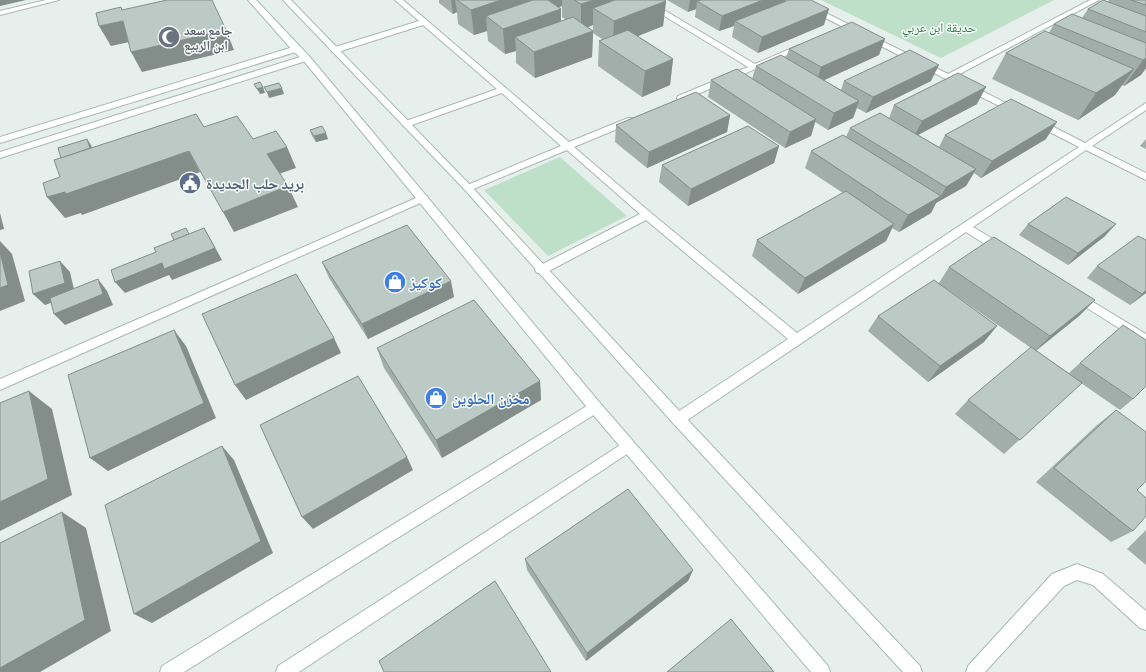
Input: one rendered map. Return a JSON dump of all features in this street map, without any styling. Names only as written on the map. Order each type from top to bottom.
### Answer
[{"type":"street","points":[[0,13],[55,0]]},
{"type":"street","points":[[252,0],[306,58],[595,407],[822,672]]},
{"type":"street","points":[[287,0],[468,188],[541,270],[914,672]]},
{"type":"street","points":[[399,0],[647,215],[796,339]]},
{"type":"street","points":[[642,0],[754,67]]},
{"type":"street","points":[[794,0],[1146,177]]},
{"type":"street","points":[[949,77],[1095,0]]},
{"type":"street","points":[[335,50],[424,22]]},
{"type":"street","points":[[833,33],[848,27]]},
{"type":"street","points":[[675,101],[812,42]]},
{"type":"street","points":[[0,140],[296,49]]},
{"type":"street","points":[[0,155],[306,58]]},
{"type":"street","points":[[406,124],[503,90]]},
{"type":"street","points":[[678,418],[1146,106]]},
{"type":"street","points":[[468,188],[640,116]]},
{"type":"street","points":[[0,385],[423,198]]},
{"type":"street","points":[[541,270],[647,215]]},
{"type":"street","points":[[966,227],[1013,256]]},
{"type":"street","points":[[1066,290],[1146,340]]},
{"type":"street","points":[[168,672],[595,407]]},
{"type":"street","points":[[284,672],[628,446]]},
{"type":"street","points":[[974,672],[1058,580],[1077,572],[1098,579],[1146,622]]},
{"type":"green space","name":"حديقة ابن عربي","points":[[821,0],[1054,0],[941,58]]},
{"type":"green space","points":[[560,157],[627,216],[548,256],[484,190]]},
{"type":"building","points":[[167,0],[212,0],[226,30],[131,52],[123,21],[99,26],[96,13],[121,7],[122,10]]},
{"type":"building","points":[[457,0],[501,0],[471,10]]},
{"type":"building","points":[[533,0],[548,0],[561,9],[503,29],[486,16]]},
{"type":"building","points":[[574,0],[594,0],[581,4]]},
{"type":"building","points":[[615,0],[666,1],[614,21],[593,8]]},
{"type":"building","points":[[763,0],[722,16],[697,1]]},
{"type":"building","points":[[789,0],[811,0],[829,9],[762,37],[735,21]]},
{"type":"building","points":[[1103,0],[1146,16],[1146,32],[1088,9]]},
{"type":"building","points":[[1131,0],[1146,0],[1146,5]]},
{"type":"building","points":[[1072,14],[1146,43],[1146,58],[1143,60],[1054,24]]},
{"type":"building","points":[[573,17],[593,31],[534,52],[515,37]]},
{"type":"building","points":[[852,22],[885,39],[821,67],[789,49]]},
{"type":"building","points":[[628,30],[673,59],[645,71],[599,41]]},
{"type":"building","points":[[1045,31],[1134,69],[1096,93],[1006,53]]},
{"type":"building","points":[[910,50],[939,65],[873,97],[844,81]]},
{"type":"building","points":[[781,55],[859,101],[834,113],[756,66]]},
{"type":"building","points":[[737,69],[816,119],[790,132],[711,80]]},
{"type":"building","points":[[958,73],[986,87],[922,121],[894,105]]},
{"type":"building","points":[[260,82],[263,87],[257,89],[254,84]]},
{"type":"building","points":[[279,83],[282,88],[267,92],[264,87]]},
{"type":"building","points":[[696,92],[730,115],[649,152],[616,125]]},
{"type":"building","points":[[1011,99],[1057,122],[992,161],[945,135]]},
{"type":"building","points":[[880,113],[976,169],[946,187],[850,128]]},
{"type":"building","points":[[196,114],[204,127],[237,116],[253,139],[276,131],[287,147],[267,154],[288,186],[223,212],[189,151],[66,194],[65,192],[47,197],[43,183],[60,177],[54,160]]},
{"type":"building","points":[[322,126],[326,133],[314,136],[310,130]]},
{"type":"building","points":[[748,126],[779,146],[691,189],[662,165]]},
{"type":"building","points":[[843,135],[941,196],[908,215],[811,151]]},
{"type":"building","points":[[87,139],[90,148],[61,158],[58,148]]},
{"type":"building","points":[[846,191],[894,224],[805,278],[757,240]]},
{"type":"building","points":[[1066,197],[1116,224],[1078,253],[1028,224]]},
{"type":"building","points":[[407,225],[451,281],[362,324],[322,262]]},
{"type":"building","points":[[186,228],[189,234],[174,240],[171,234]]},
{"type":"building","points":[[204,228],[215,248],[164,269],[162,263],[115,282],[111,270],[156,252],[154,248]]},
{"type":"building","points":[[1138,236],[1146,240],[1146,290],[1142,294],[1097,266]]},
{"type":"building","points":[[994,237],[1095,300],[1050,336],[949,267]]},
{"type":"building","points":[[0,252],[8,285],[0,288]]},
{"type":"building","points":[[60,261],[65,283],[33,294],[29,271]]},
{"type":"building","points":[[296,274],[334,338],[235,385],[202,314]]},
{"type":"building","points":[[98,279],[103,294],[54,314],[50,298]]},
{"type":"building","points":[[934,280],[997,326],[940,366],[878,316]]},
{"type":"building","points":[[474,300],[540,381],[436,440],[377,348]]},
{"type":"building","points":[[1123,325],[1146,340],[1146,386],[1133,399],[1080,363]]},
{"type":"building","points":[[174,330],[204,403],[90,458],[68,375]]},
{"type":"building","points":[[1031,347],[1082,383],[1020,440],[968,400]]},
{"type":"building","points":[[358,376],[407,457],[302,517],[260,425]]},
{"type":"building","points":[[29,391],[48,479],[0,502],[0,403]]},
{"type":"building","points":[[1116,410],[1146,432],[1146,481],[1137,490],[1146,498],[1146,516],[1133,531],[1054,468]]},
{"type":"building","points":[[222,446],[261,541],[134,614],[105,505]]},
{"type":"building","points":[[628,489],[693,570],[587,653],[525,559]]},
{"type":"building","points":[[62,512],[85,620],[0,668],[0,543]]},
{"type":"building","points":[[495,581],[551,672],[384,672],[379,661]]},
{"type":"building","points":[[731,619],[774,672],[667,672]]},
{"type":"place","name":"جامع سعد ابن الربيع","points":[[169,37]]},
{"type":"place","name":"بريد حلب الجديدة","points":[[190,183]]},
{"type":"place","name":"كوكيز","points":[[395,282]]},
{"type":"place","name":"مخزن الحلوين","points":[[436,398]]}]
